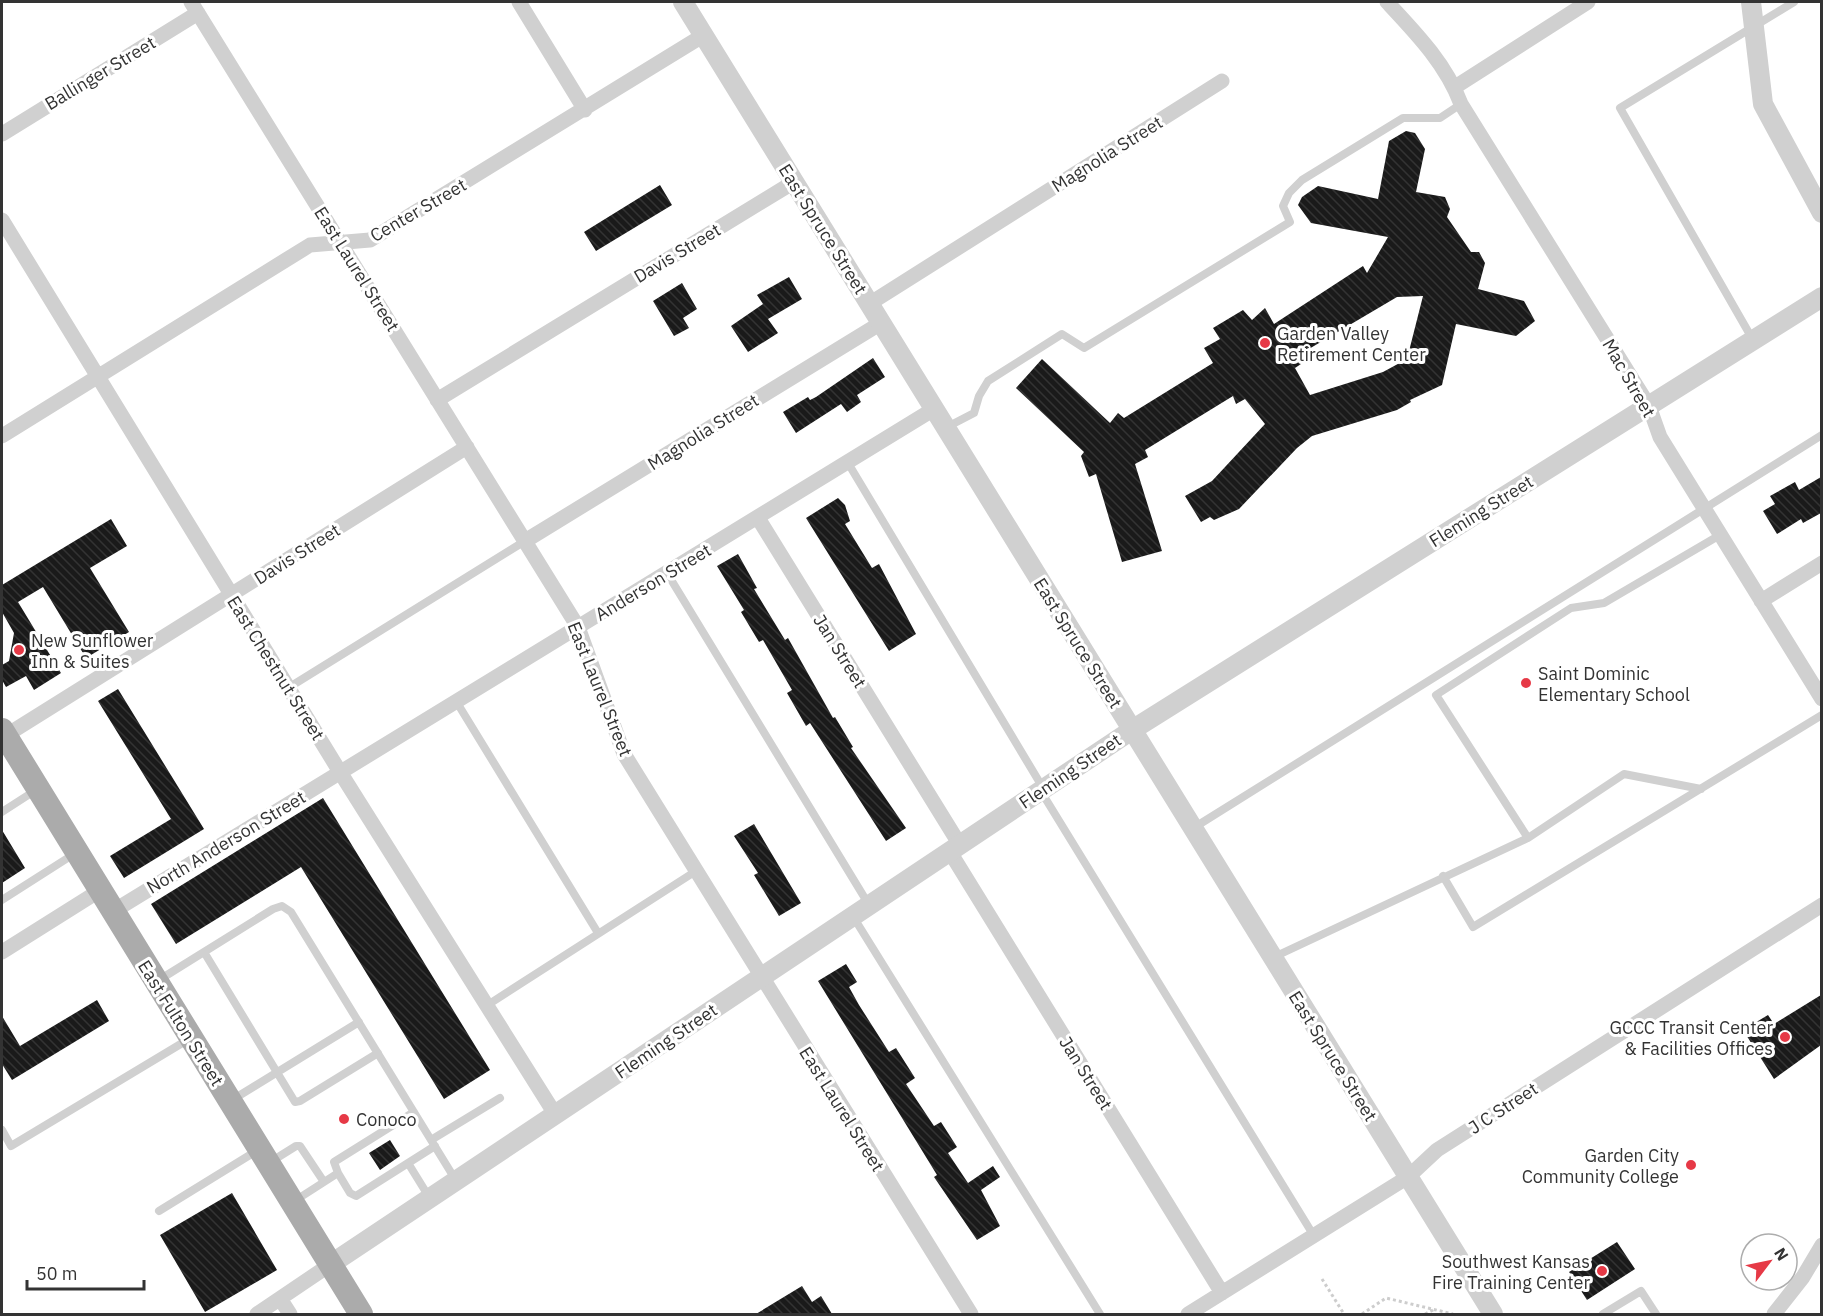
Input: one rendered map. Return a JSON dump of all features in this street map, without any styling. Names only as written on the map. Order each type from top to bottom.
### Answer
[{"type":"main road","name":"East Fulton Street","points":[[4,733],[361,1314]]},
{"type":"street","points":[[519,2],[585,110]]},
{"type":"street","name":"East Spruce Street","points":[[683,2],[1493,1314]]},
{"type":"street","points":[[1387,2],[1426,44],[1455,87],[1588,2]]},
{"type":"street","points":[[1751,2],[1763,104],[1821,213]]},
{"type":"street","name":"Ballinger Street","points":[[2,134],[195,7]]},
{"type":"street","name":"East Laurel Street","points":[[195,7],[578,627],[624,754],[760,978],[970,1314]]},
{"type":"street","name":"Center Street","points":[[2,436],[310,245],[370,240],[704,35]]},
{"type":"street","name":"Magnolia Street","points":[[869,304],[1222,81]]},
{"type":"street","name":"Mac Street","points":[[1455,87],[1461,104],[1649,406],[1660,437],[1820,694]]},
{"type":"street","name":"Davis Street","points":[[437,400],[794,182]]},
{"type":"street","name":"East Chestnut Street","points":[[2,220],[288,688],[555,1114]]},
{"type":"street","name":"Fleming Street","points":[[330,1264],[1132,730],[1821,297]]},
{"type":"street","name":"Magnolia Street","points":[[525,541],[881,323]]},
{"type":"street","name":"Anderson Street","points":[[340,772],[934,409]]},
{"type":"street","name":"Davis Street","points":[[4,733],[231,595],[467,447]]},
{"type":"street","name":"Jan Street","points":[[758,518],[1222,1293]]},
{"type":"street","points":[[1761,601],[1821,563]]},
{"type":"street","name":"North Anderson Street","points":[[112,912],[340,772]]},
{"type":"street","points":[[2,952],[99,891]]},
{"type":"street","name":"J C Street","points":[[1188,1314],[1408,1178],[1437,1150],[1821,905]]},
{"type":"street","points":[[1774,1314],[1803,1277],[1821,1245]]},
{"type":"street","points":[[257,1314],[281,1300],[330,1264]]},
{"type":"street","points":[[281,1300],[290,1314]]},
{"type":"lane","points":[[1754,340],[1620,108],[1794,2]]},
{"type":"lane","points":[[946,428],[974,413],[988,381],[1062,334],[1084,348],[1290,222],[1283,206],[1288,193],[1302,180],[1403,118],[1440,118],[1461,104]]},
{"type":"lane","points":[[1193,828],[1821,435]]},
{"type":"lane","points":[[848,463],[1042,790],[1314,1236]]},
{"type":"lane","points":[[1528,838],[1436,695],[1571,608],[1604,603],[1720,535]]},
{"type":"lane","points":[[288,688],[525,541]]},
{"type":"lane","points":[[667,573],[861,911],[1100,1314]]},
{"type":"lane","points":[[456,701],[598,933]]},
{"type":"lane","points":[[1443,876],[1473,927],[1821,715]]},
{"type":"lane","points":[[1272,957],[1528,838],[1624,774],[1701,789]]},
{"type":"lane","points":[[2,812],[38,789]]},
{"type":"lane","points":[[2,900],[76,853]]},
{"type":"lane","points":[[486,1006],[696,871]]},
{"type":"lane","points":[[155,982],[273,909],[282,906],[291,912],[456,1180]]},
{"type":"lane","points":[[204,952],[297,1102],[378,1053]]},
{"type":"lane","points":[[230,1101],[359,1022]]},
{"type":"lane","points":[[2,1130],[11,1146],[190,1039]]},
{"type":"lane","points":[[414,1112],[334,1162],[350,1193],[356,1196],[408,1163],[433,1143],[500,1098]]},
{"type":"lane","points":[[159,1211],[264,1156],[296,1146],[300,1146],[324,1182]]},
{"type":"lane","points":[[408,1163],[430,1198]]},
{"type":"lane","points":[[292,1202],[338,1173]]},
{"type":"lane","points":[[1603,1314],[1641,1291],[1656,1314]]},
{"type":"path","points":[[1322,1278],[1344,1314]]},
{"type":"path","points":[[1362,1314],[1386,1298],[1453,1314]]},
{"type":"path","points":[[1425,1314],[1433,1310]]},
{"type":"building","name":"Garden Valley Retirement Center","points":[[1406,131],[1415,133],[1425,149],[1416,192],[1445,197],[1450,209],[1447,217],[1471,252],[1479,252],[1485,263],[1478,289],[1524,301],[1535,321],[1516,336],[1456,324],[1442,385],[1410,400],[1411,402],[1397,410],[1312,436],[1297,448],[1239,509],[1214,520],[1210,517],[1201,522],[1185,496],[1212,481],[1265,424],[1245,399],[1236,404],[1233,396],[1145,450],[1148,457],[1135,464],[1162,551],[1122,562],[1096,474],[1089,477],[1081,456],[1084,452],[1016,388],[1042,359],[1110,423],[1118,413],[1124,418],[1213,363],[1204,348],[1220,339],[1213,328],[1243,310],[1252,320],[1265,308],[1274,324],[1363,266],[1367,273],[1388,237],[1311,223],[1298,205],[1302,197],[1318,186],[1378,199],[1389,141]],"holes":[[[1423,296],[1407,359],[1383,372],[1310,395],[1295,368],[1301,364],[1297,356],[1397,297]]]},
{"type":"building","points":[[660,185],[672,205],[596,251],[584,232]]},
{"type":"building","points":[[789,277],[802,299],[768,319],[778,333],[748,352],[731,326],[763,304],[757,295]]},
{"type":"building","points":[[682,283],[697,309],[683,318],[689,328],[674,336],[653,301]]},
{"type":"building","points":[[873,358],[885,377],[857,395],[861,402],[847,412],[841,404],[796,433],[783,412],[808,397],[810,400],[816,397]]},
{"type":"building","points":[[1821,477],[1821,513],[1803,523],[1801,519],[1777,534],[1763,511],[1775,504],[1770,496],[1795,482],[1799,490]]},
{"type":"building","points":[[838,498],[845,505],[850,521],[845,524],[872,568],[879,564],[916,634],[889,651],[806,518]]},
{"type":"building","points":[[111,519],[127,546],[90,568],[129,632],[86,658],[43,587],[18,602],[61,673],[34,690],[26,676],[6,687],[2,680],[2,665],[9,661],[14,633],[2,612],[2,585]]},
{"type":"building","points":[[738,554],[757,588],[754,589],[785,640],[788,638],[833,718],[835,717],[853,747],[851,748],[906,828],[886,841],[810,723],[806,726],[787,693],[792,690],[763,640],[759,642],[741,612],[744,610],[717,566]]},
{"type":"building","points":[[118,689],[204,829],[124,878],[110,856],[171,819],[98,701]]},
{"type":"building","points":[[323,798],[490,1070],[444,1099],[301,867],[176,944],[151,904]]},
{"type":"building","points":[[754,824],[801,903],[779,916],[754,875],[758,873],[734,836]]},
{"type":"building","points":[[2,830],[25,868],[2,883]]},
{"type":"building","points":[[846,964],[857,982],[849,987],[859,1005],[889,1052],[896,1048],[915,1078],[906,1084],[934,1126],[941,1122],[957,1147],[948,1153],[968,1183],[993,1166],[1000,1177],[981,1190],[1000,1226],[977,1240],[934,1177],[937,1175],[818,981]]},
{"type":"building","name":"GCCC Transit Center & Facilities Offices","points":[[1821,995],[1821,1045],[1774,1079],[1743,1030],[1768,1015],[1774,1024]]},
{"type":"building","points":[[97,1000],[109,1021],[12,1080],[2,1064],[2,1016],[20,1046]]},
{"type":"building","points":[[390,1140],[400,1156],[380,1170],[369,1153]]},
{"type":"building","points":[[232,1193],[277,1270],[205,1312],[160,1235]]},
{"type":"building","name":"Southwest Kansas Fire Training Center","points":[[1617,1242],[1635,1269],[1587,1300],[1569,1272]]},
{"type":"building","points":[[802,1286],[812,1302],[821,1296],[832,1314],[756,1314]]},
{"type":"place","name":"Garden Valley Retirement Center","points":[[1265,343]]},
{"type":"place","name":"New Sunflower Inn & Suites","points":[[19,650]]},
{"type":"place","name":"Saint Dominic Elementary School","points":[[1526,683]]},
{"type":"place","name":"GCCC Transit Center & Facilities Offices","points":[[1785,1037]]},
{"type":"place","name":"Conoco","points":[[344,1119]]},
{"type":"place","name":"Garden City Community College","points":[[1691,1165]]},
{"type":"place","name":"Southwest Kansas Fire Training Center","points":[[1602,1271]]}]
